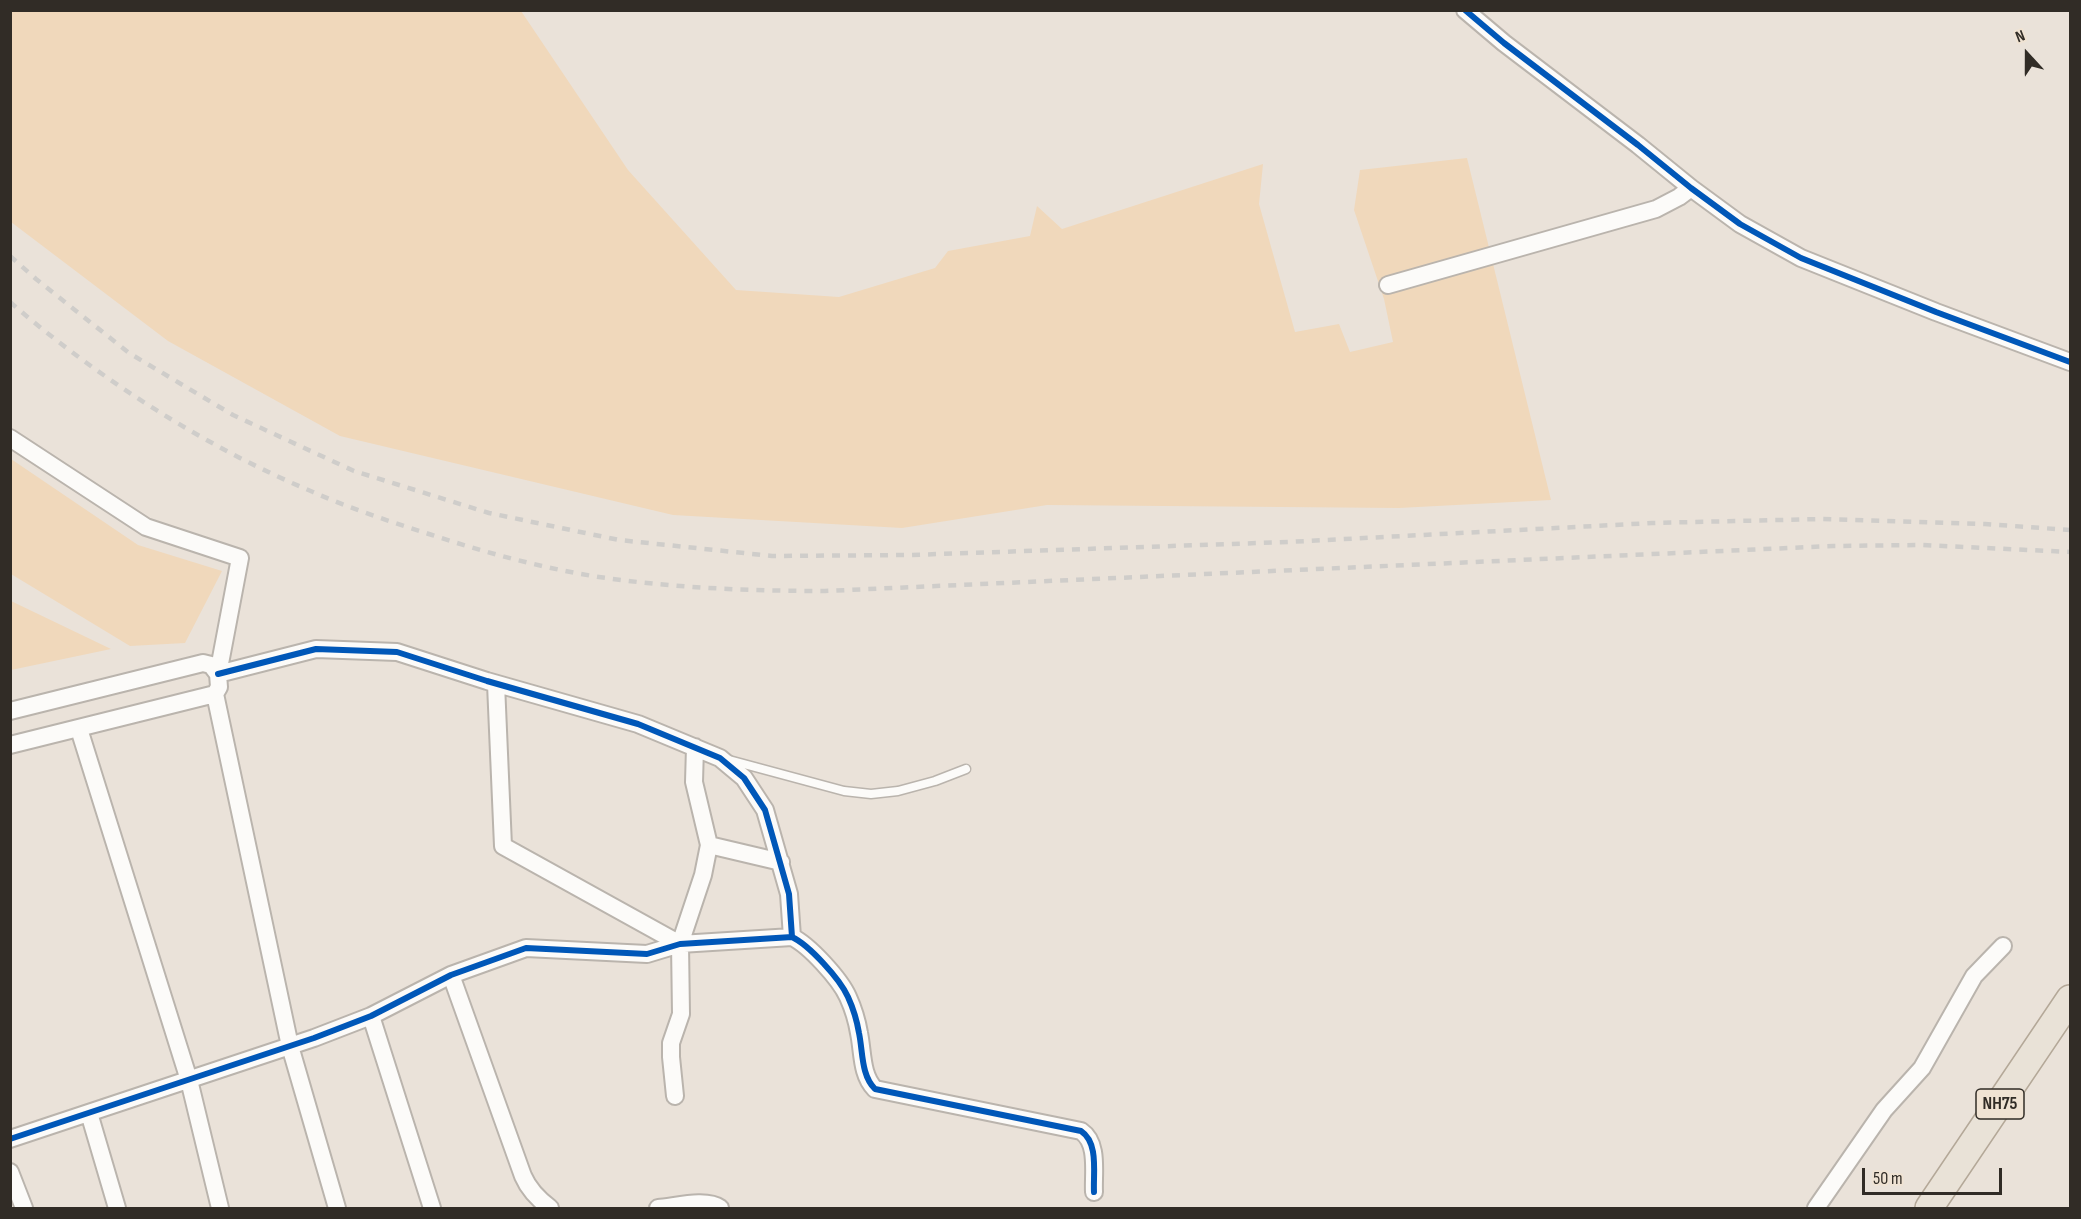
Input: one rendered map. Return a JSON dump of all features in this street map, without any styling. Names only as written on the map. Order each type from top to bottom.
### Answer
[{"type":"highway","name":"NH75","points":[[1929,1209],[2070,999]]},
{"type":"street","points":[[1465,10],[1690,188],[1740,224],[1801,258],[2070,362]]},
{"type":"street","points":[[1388,285],[1656,209],[1679,197],[1690,188]]},
{"type":"street","points":[[10,438],[146,527],[240,558],[218,674],[219,687],[215,694],[290,1046],[337,1209]]},
{"type":"street","points":[[218,674],[316,649],[397,652],[496,684],[638,724],[720,758],[744,778],[765,810],[789,894],[792,937]]},
{"type":"street","points":[[10,711],[203,663],[211,665],[218,674]]},
{"type":"street","points":[[496,684],[503,846],[680,945]]},
{"type":"street","points":[[10,745],[215,694]]},
{"type":"street","points":[[79,729],[189,1080],[220,1209]]},
{"type":"street","points":[[675,1095],[670,1057],[671,1043],[681,1014],[680,945],[700,886],[709,845],[694,782],[694,747]]},
{"type":"street","points":[[709,845],[781,862]]},
{"type":"street","points":[[10,1139],[290,1046],[371,1016],[451,975],[526,948],[647,954],[680,945],[792,937],[801,941],[840,984],[848,997],[859,1032],[866,1077],[875,1089],[1081,1131],[1092,1144],[1094,1192]]},
{"type":"street","points":[[1816,1209],[1884,1110],[1922,1068],[1974,976],[2003,946]]},
{"type":"street","points":[[451,975],[523,1176],[528,1187],[550,1209]]},
{"type":"street","points":[[371,1016],[432,1209]]},
{"type":"street","points":[[89,1113],[117,1209]]},
{"type":"street","points":[[10,1172],[24,1209]]},
{"type":"street","points":[[657,1209],[705,1203],[714,1204],[720,1209]]},
{"type":"lane","points":[[720,758],[844,791],[871,794],[898,791],[966,769]]},
{"type":"shaded area","points":[[10,11],[521,11],[628,170],[736,290],[839,297],[935,268],[948,251],[1030,236],[1037,206],[1062,229],[1263,164],[1259,204],[1295,332],[1339,324],[1350,352],[1393,342],[1384,299],[1354,210],[1360,170],[1467,158],[1551,500],[1399,508],[1047,505],[902,528],[673,515],[340,436],[168,341],[11,222]]},
{"type":"shaded area","points":[[11,459],[138,545],[222,571],[185,643],[130,646],[11,574]]},
{"type":"shaded area","points":[[11,601],[111,649],[11,670]]},
{"type":"railway","points":[[10,256],[129,353],[233,415],[354,471],[489,513],[619,540],[772,556],[910,555],[1288,542],[1652,523],[1823,519],[1985,524],[2070,530]]},
{"type":"railway","points":[[10,302],[79,357],[154,409],[273,474],[357,510],[473,548],[557,569],[627,581],[712,588],[825,591],[1833,546],[1922,545],[2070,552]]},
{"type":"cycle path","points":[[1465,10],[1504,43],[1740,224],[1801,258],[2070,362]]},
{"type":"cycle path","points":[[218,674],[316,649],[397,652],[487,681],[638,724],[720,758],[744,778],[765,810],[789,894],[792,937]]},
{"type":"cycle path","points":[[10,1139],[314,1038],[371,1016],[451,975],[526,948],[647,954],[680,944],[792,937],[815,955],[844,990],[856,1019],[867,1077],[875,1089],[1081,1131],[1087,1136],[1093,1151],[1094,1192]]}]
